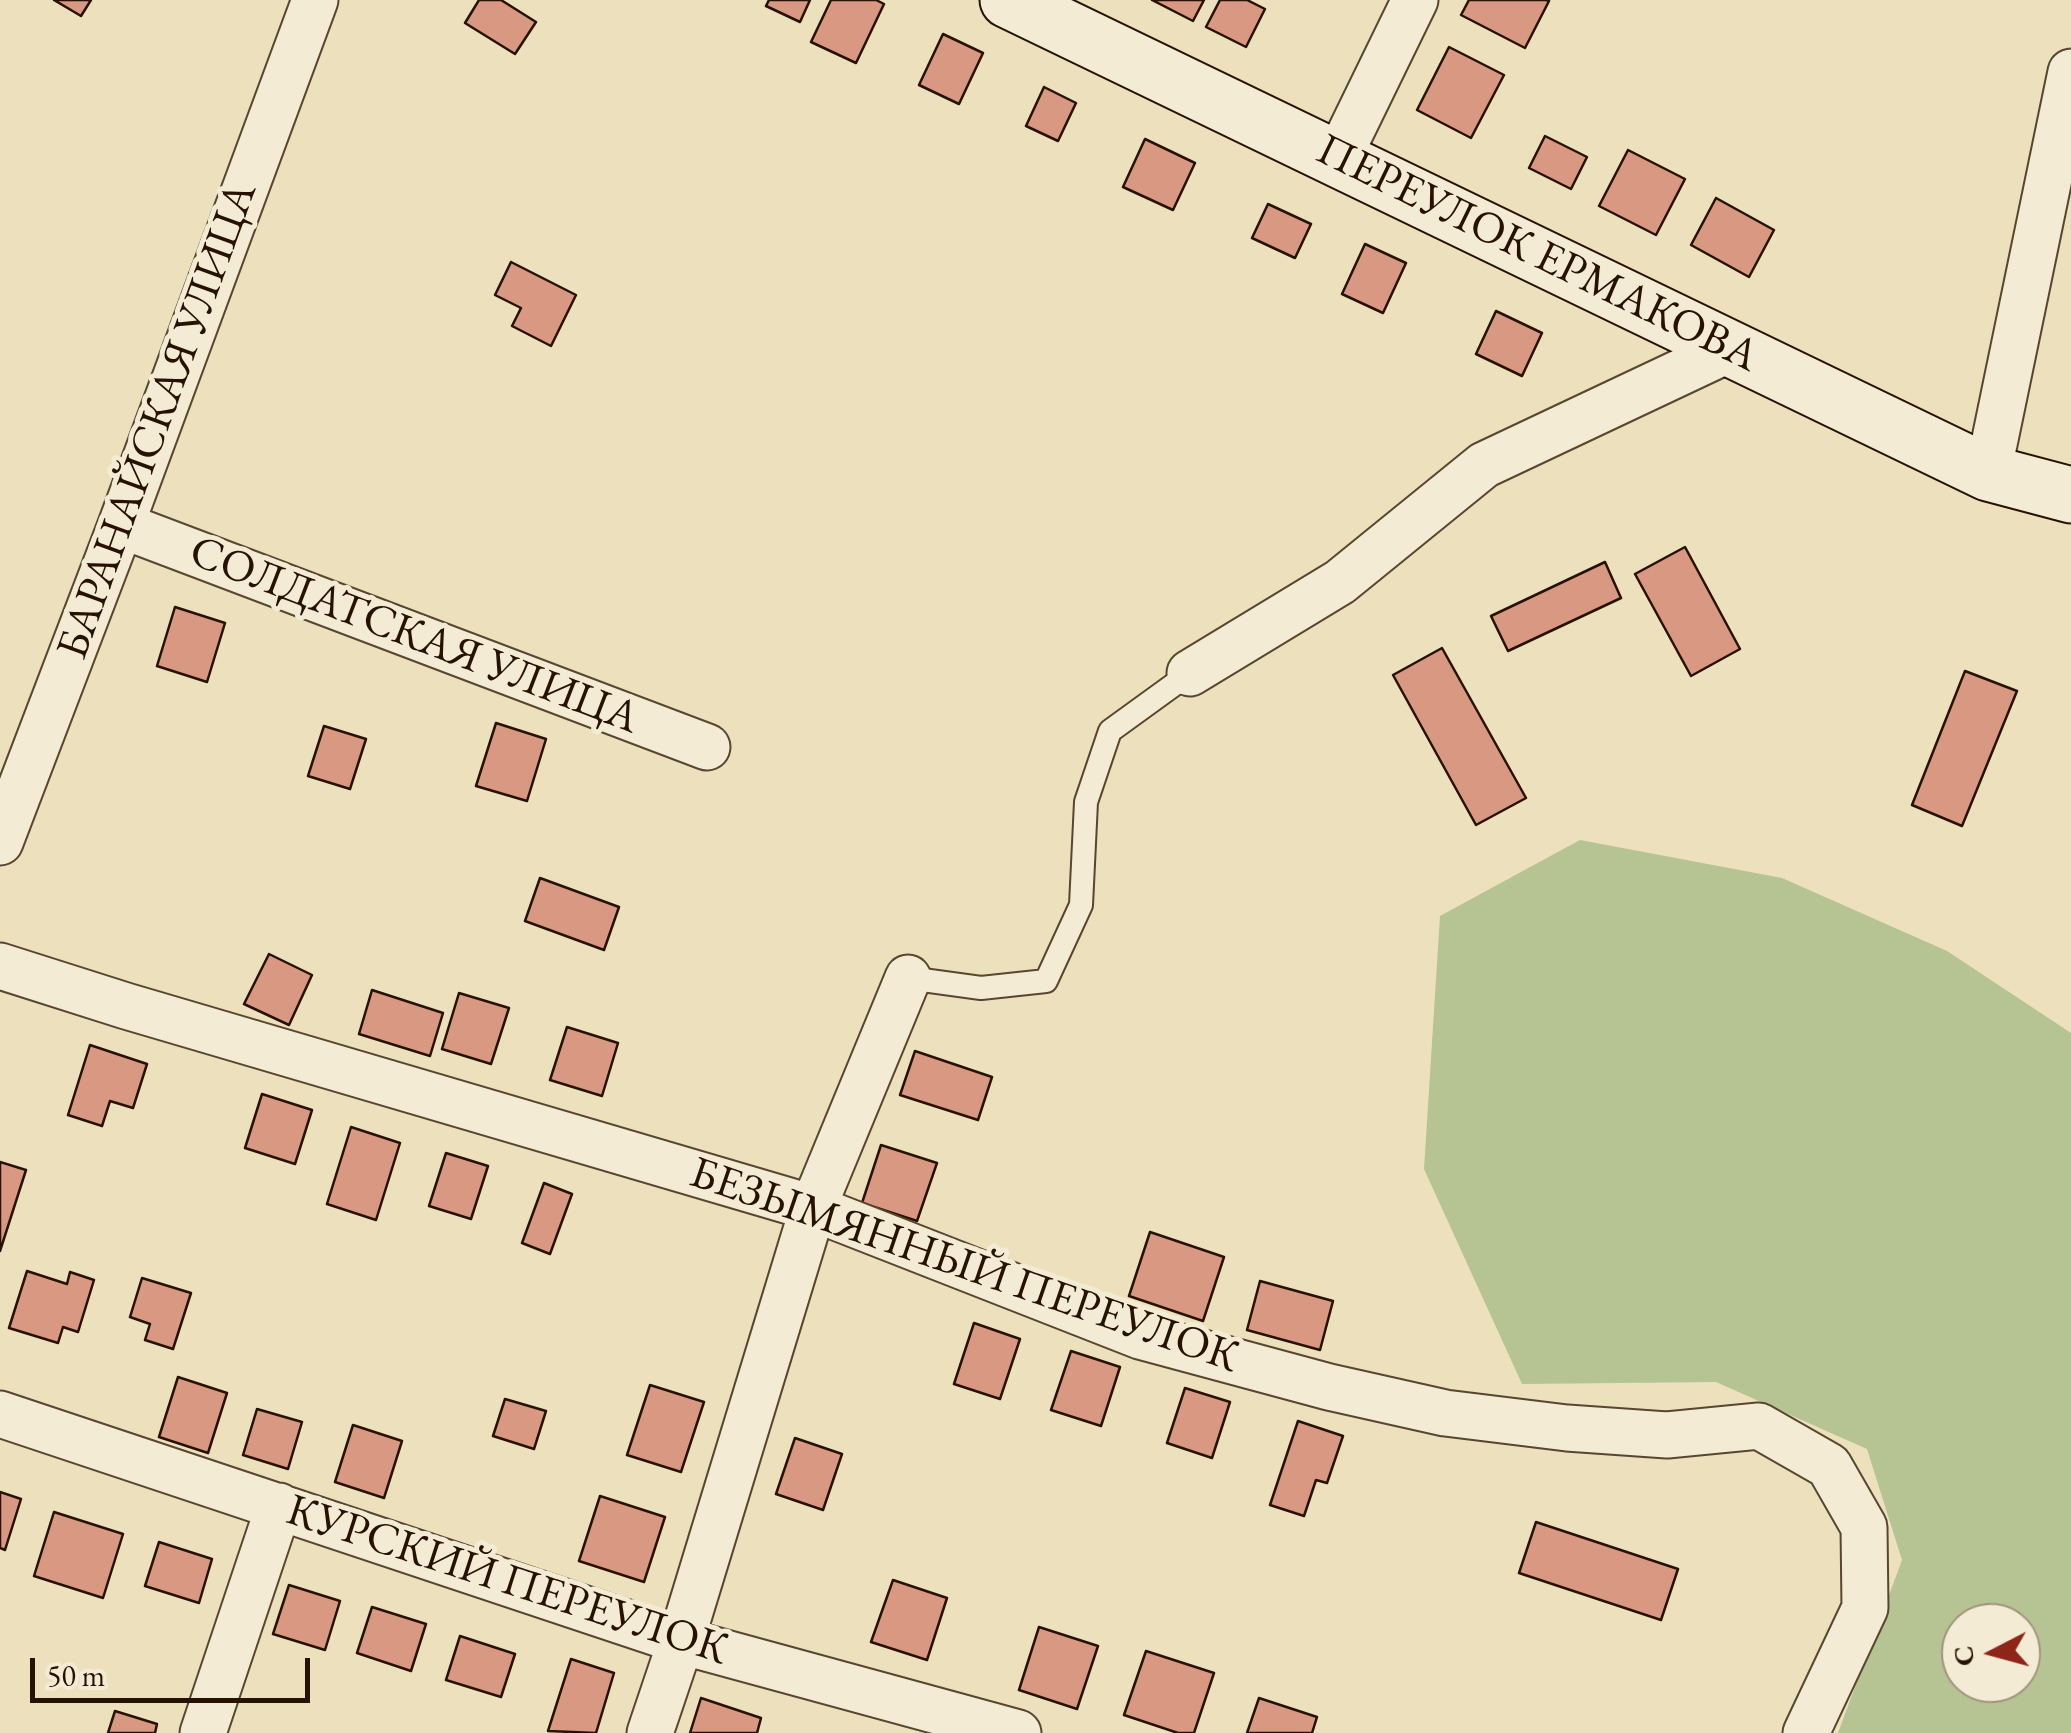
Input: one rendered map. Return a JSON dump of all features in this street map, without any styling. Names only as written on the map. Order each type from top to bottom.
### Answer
[{"type":"street","name":"БАРАНАЙСКАЯ УЛИЦА","points":[[0,842],[315,0]]},
{"type":"street","name":"ПЕРЕУЛОК ЕРМАКОВА","points":[[1008,0],[1988,473],[2071,495]]},
{"type":"street","points":[[1338,158],[1415,0]]},
{"type":"street","points":[[1988,473],[2071,72]]},
{"type":"street","points":[[1190,673],[1340,582],[1484,465],[1732,348]]},
{"type":"street","name":"СОЛДАТСКАЯ УЛИЦА","points":[[121,525],[707,747]]},
{"type":"street","name":"БЕЗЫМЯННЫЙ ПЕРЕУЛОК","points":[[0,966],[813,1208],[1140,1336],[1328,1387],[1445,1413],[1567,1428],[1668,1436],[1760,1426],[1829,1466],[1864,1528],[1865,1608],[1806,1733]]},
{"type":"street","points":[[650,1733],[813,1208],[908,978]]},
{"type":"street","name":"КУРСКИЙ ПЕРЕУЛОК","points":[[0,1414],[681,1641],[1018,1733]]},
{"type":"street","points":[[204,1733],[279,1506]]},
{"type":"lane","points":[[908,978],[980,988],[1046,981],[1080,905],[1086,802],[1110,731],[1190,673]]},
{"type":"green space","points":[[1580,840],[1782,878],[1947,951],[2071,1033],[2071,1733],[1838,1733],[1902,1560],[1867,1449],[1716,1382],[1522,1384],[1424,1169],[1440,916]]},
{"type":"building","points":[[54,0],[91,0],[81,16]]},
{"type":"building","points":[[479,0],[501,0],[536,22],[515,54],[465,23]]},
{"type":"building","points":[[769,0],[810,0],[800,22],[766,6]]},
{"type":"building","points":[[831,0],[876,0],[884,4],[856,63],[811,42]]},
{"type":"building","points":[[1152,0],[1204,0],[1193,21]]},
{"type":"building","points":[[1220,0],[1247,0],[1265,9],[1246,47],[1206,27]]},
{"type":"building","points":[[1469,0],[1549,1],[1525,48],[1461,15]]},
{"type":"building","points":[[943,34],[983,53],[959,104],[919,85]]},
{"type":"building","points":[[1449,47],[1504,75],[1471,138],[1417,110]]},
{"type":"building","points":[[1044,87],[1076,103],[1058,141],[1026,126]]},
{"type":"building","points":[[1545,136],[1587,157],[1571,189],[1529,168]]},
{"type":"building","points":[[1145,139],[1195,163],[1173,210],[1123,187]]},
{"type":"building","points":[[1628,150],[1685,179],[1656,235],[1599,206]]},
{"type":"building","points":[[1716,198],[1774,230],[1749,277],[1691,245]]},
{"type":"building","points":[[1268,204],[1311,224],[1295,258],[1252,238]]},
{"type":"building","points":[[1365,244],[1406,263],[1383,313],[1342,294]]},
{"type":"building","points":[[511,262],[576,295],[551,346],[512,326],[521,308],[495,295]]},
{"type":"building","points":[[1496,311],[1542,333],[1522,376],[1476,354]]},
{"type":"building","points":[[1685,547],[1740,649],[1691,676],[1635,574]]},
{"type":"building","points":[[1605,562],[1621,598],[1508,651],[1491,616]]},
{"type":"building","points":[[175,607],[225,623],[207,682],[157,666]]},
{"type":"building","points":[[1442,648],[1526,798],[1476,825],[1393,675]]},
{"type":"building","points":[[1965,671],[2017,691],[1962,826],[1912,805]]},
{"type":"building","points":[[496,723],[546,739],[527,801],[476,786]]},
{"type":"building","points":[[324,726],[366,739],[350,789],[308,776]]},
{"type":"building","points":[[540,878],[619,907],[604,950],[525,921]]},
{"type":"building","points":[[269,954],[312,975],[289,1025],[244,1004]]},
{"type":"building","points":[[372,990],[443,1013],[430,1056],[359,1034]]},
{"type":"building","points":[[459,993],[509,1008],[491,1064],[442,1049]]},
{"type":"building","points":[[567,1027],[618,1043],[602,1096],[550,1080]]},
{"type":"building","points":[[90,1045],[147,1064],[133,1108],[110,1101],[102,1126],[68,1115]]},
{"type":"building","points":[[915,1051],[992,1077],[978,1120],[900,1095]]},
{"type":"building","points":[[262,1094],[312,1110],[295,1164],[245,1148]]},
{"type":"building","points":[[351,1127],[400,1143],[376,1220],[327,1204]]},
{"type":"building","points":[[881,1145],[937,1163],[917,1221],[862,1203]]},
{"type":"building","points":[[446,1153],[488,1166],[471,1219],[429,1206]]},
{"type":"building","points":[[0,1162],[26,1170],[0,1251]]},
{"type":"building","points":[[544,1183],[572,1194],[550,1254],[522,1243]]},
{"type":"building","points":[[1150,1232],[1224,1257],[1203,1321],[1129,1296]]},
{"type":"building","points":[[27,1271],[67,1284],[70,1272],[94,1280],[78,1332],[63,1327],[58,1343],[9,1328]]},
{"type":"building","points":[[142,1278],[191,1293],[173,1349],[145,1340],[150,1324],[130,1317]]},
{"type":"building","points":[[1260,1281],[1333,1301],[1320,1350],[1247,1330]]},
{"type":"building","points":[[974,1323],[1020,1339],[1000,1399],[954,1384]]},
{"type":"building","points":[[1071,1351],[1120,1367],[1101,1426],[1051,1410]]},
{"type":"building","points":[[178,1377],[227,1393],[208,1453],[159,1437]]},
{"type":"building","points":[[650,1385],[704,1402],[681,1472],[627,1455]]},
{"type":"building","points":[[1185,1388],[1230,1402],[1212,1458],[1167,1443]]},
{"type":"building","points":[[505,1399],[546,1411],[534,1449],[493,1436]]},
{"type":"building","points":[[257,1409],[302,1422],[288,1469],[243,1455]]},
{"type":"building","points":[[1298,1421],[1343,1436],[1327,1483],[1316,1480],[1304,1516],[1270,1505]]},
{"type":"building","points":[[353,1425],[402,1441],[384,1498],[335,1482]]},
{"type":"building","points":[[795,1438],[842,1454],[823,1510],[776,1494]]},
{"type":"building","points":[[0,1492],[21,1499],[5,1550],[0,1548]]},
{"type":"building","points":[[600,1496],[665,1517],[644,1582],[579,1561]]},
{"type":"building","points":[[54,1512],[123,1534],[103,1598],[34,1576]]},
{"type":"building","points":[[1536,1522],[1678,1569],[1661,1620],[1519,1573]]},
{"type":"building","points":[[159,1542],[212,1559],[199,1603],[145,1586]]},
{"type":"building","points":[[893,1580],[947,1598],[927,1660],[871,1642]]},
{"type":"building","points":[[289,1585],[340,1601],[325,1650],[273,1634]]},
{"type":"building","points":[[372,1607],[426,1624],[411,1671],[357,1653]]},
{"type":"building","points":[[1039,1627],[1098,1646],[1077,1709],[1019,1690]]},
{"type":"building","points":[[460,1636],[515,1654],[501,1697],[446,1680]]},
{"type":"building","points":[[1146,1651],[1214,1673],[1194,1733],[1178,1733],[1124,1715]]},
{"type":"building","points":[[571,1659],[614,1673],[596,1733],[548,1731]]},
{"type":"building","points":[[701,1698],[761,1718],[757,1733],[690,1733]]},
{"type":"building","points":[[1259,1698],[1317,1717],[1312,1733],[1247,1733]]},
{"type":"building","points":[[115,1711],[157,1724],[155,1733],[108,1733]]}]
